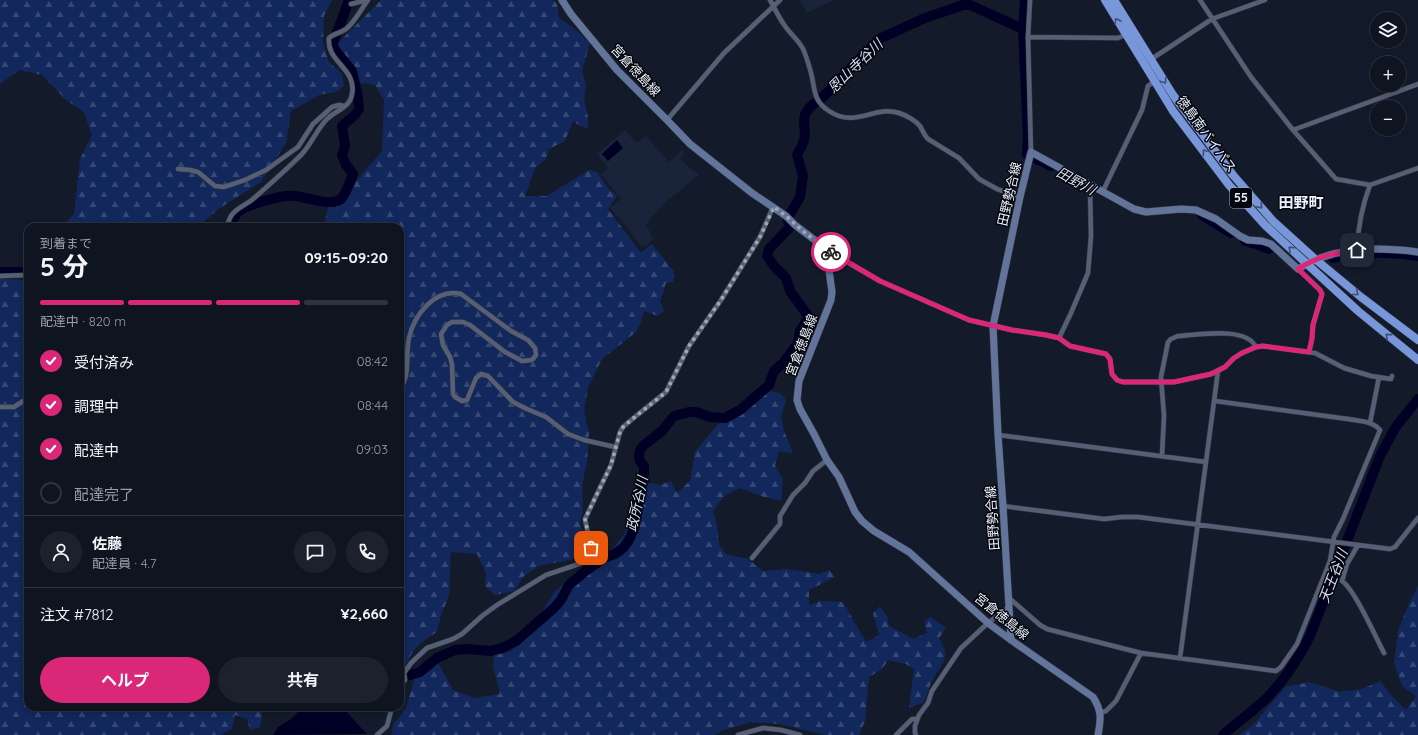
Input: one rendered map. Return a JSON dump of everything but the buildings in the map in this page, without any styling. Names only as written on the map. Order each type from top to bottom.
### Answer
[{"type":"highway","name":"徳島南バイパス","points":[[1105,0],[1173,111],[1229,185],[1265,225],[1306,263],[1358,311],[1418,360]]},
{"type":"highway","name":"徳島南バイパス","points":[[1114,0],[1173,95],[1233,175],[1274,221],[1315,259],[1367,302],[1418,340]]},
{"type":"main road","name":"宮倉徳島線","points":[[562,0],[571,14],[617,70],[690,144],[719,168],[786,216],[833,254],[829,270],[831,300],[799,381],[797,400],[800,409],[827,460],[839,477],[848,500],[855,512],[862,521],[874,531],[908,552],[988,623],[1093,697],[1098,705],[1100,713]]},
{"type":"main road","name":"田野勢合線","points":[[1011,640],[992,326],[1031,152],[1104,191],[1134,209],[1146,212],[1188,209],[1208,214],[1248,240],[1271,244],[1298,269]]},
{"type":"main road","points":[[1298,269],[1306,263],[1332,253],[1357,250],[1393,249],[1418,252]]},
{"type":"main road","points":[[1098,735],[1100,713]]},
{"type":"street","points":[[351,4],[367,0]]},
{"type":"street","points":[[228,223],[231,216],[252,200],[302,154],[310,145],[327,119],[351,101],[353,92],[352,83],[348,73],[331,54],[328,45],[329,38],[332,35],[342,32],[348,27],[367,0]]},
{"type":"street","points":[[770,0],[784,25],[802,47],[811,71],[817,98],[828,110],[844,118],[852,119],[875,113],[899,113],[920,126],[924,135],[928,139],[959,158],[979,179],[997,189],[1020,197]]},
{"type":"street","points":[[668,120],[724,53],[780,0]]},
{"type":"street","points":[[1030,0],[1028,37],[1031,152]]},
{"type":"street","points":[[1200,0],[1250,77],[1293,130],[1336,179],[1370,185],[1418,168]]},
{"type":"street","points":[[1150,60],[1212,19],[1265,0]]},
{"type":"street","points":[[1028,37],[1118,38],[1126,35]]},
{"type":"street","points":[[1104,191],[1142,110],[1148,86],[1155,81]]},
{"type":"street","points":[[1293,130],[1418,84]]},
{"type":"street","points":[[178,169],[198,172],[215,186],[224,187],[245,180],[266,170],[298,147],[313,124],[332,107],[339,105],[346,106]]},
{"type":"street","points":[[1059,338],[1088,273],[1091,236],[1091,185]]},
{"type":"street","points":[[1357,250],[1359,227],[1364,201],[1370,185]]},
{"type":"street","points":[[404,673],[411,663],[427,648],[453,640],[482,616],[546,575],[579,564],[590,555],[591,548],[585,519],[611,465],[620,432],[623,427],[666,392],[689,346],[721,300],[760,237],[774,207]]},
{"type":"street","points":[[833,254],[880,281],[969,320],[992,326],[1059,338],[1070,346],[1106,354],[1110,359],[1112,374],[1117,380],[1123,382],[1174,382],[1218,372],[1234,358],[1256,347],[1263,346],[1315,353],[1344,368],[1379,378],[1391,379],[1392,376]]},
{"type":"street","points":[[1298,269],[1320,290],[1322,294],[1313,325],[1309,352]]},
{"type":"street","points":[[0,276],[24,275]]},
{"type":"street","points":[[404,384],[407,375],[409,336],[423,309],[439,296],[454,292],[461,294],[511,330],[528,340],[535,348],[536,355],[532,360],[522,361],[496,346],[470,325],[463,322],[452,322],[447,325],[441,334],[442,345],[452,364],[453,394],[455,397],[462,401],[468,400],[476,378],[481,374],[488,376],[513,402],[546,417],[568,434],[584,440],[615,447]]},
{"type":"street","points":[[1162,456],[1164,416],[1161,377],[1168,342],[1178,336],[1234,334],[1250,339],[1256,347]]},
{"type":"street","points":[[1180,658],[1218,372]]},
{"type":"street","points":[[1370,423],[1379,378]]},
{"type":"street","points":[[0,407],[14,407],[24,401]]},
{"type":"street","points":[[1009,598],[1040,625],[1048,628],[1140,653],[1276,671],[1297,644],[1330,561],[1334,542],[1380,430],[1378,426],[1370,423],[1348,419],[1215,401]]},
{"type":"street","points":[[998,435],[1206,462]]},
{"type":"street","points":[[752,558],[780,524],[780,516],[792,494],[827,460]]},
{"type":"street","points":[[1003,506],[1104,519],[1138,517],[1390,549],[1395,547],[1418,518]]},
{"type":"street","points":[[1357,545],[1347,564],[1342,581],[1355,598],[1384,653]]},
{"type":"street","points":[[916,735],[914,726],[917,719],[928,703],[932,691],[961,648],[988,623],[1009,607]]},
{"type":"street","points":[[1100,713],[1106,711],[1116,701],[1140,653]]},
{"type":"street","points":[[377,735],[387,726],[391,711]]},
{"type":"street","points":[[896,735],[912,719],[917,719]]},
{"type":"street","points":[[738,735],[763,728],[781,730],[800,735]]},
{"type":"shaded area","points":[[800,0],[834,0],[807,13]]},
{"type":"shaded area","points":[[625,130],[636,143],[646,136],[669,162],[682,150],[685,152],[680,159],[699,175],[667,201],[646,224],[653,238],[647,246],[641,246],[610,208],[621,199],[601,174],[608,168],[597,154]]},
{"type":"shaded area","points":[[617,140],[623,148],[608,161],[602,154]]},
{"type":"shaded area","points":[[299,711],[346,711],[367,734],[273,735],[278,727],[291,719]]},
{"type":"green space","points":[[0,0],[332,0],[324,16],[323,44],[329,62],[342,74],[344,86],[336,92],[319,95],[291,111],[286,143],[261,182],[220,208],[202,223],[65,223],[74,214],[80,159],[92,135],[84,112],[66,100],[42,75],[19,70],[0,84]]},
{"type":"green space","points":[[381,0],[553,0],[557,4],[559,18],[575,29],[590,43],[582,71],[586,85],[584,99],[588,117],[588,128],[582,127],[573,121],[565,141],[549,149],[546,159],[535,168],[525,196],[547,196],[589,170],[597,172],[608,188],[617,196],[608,209],[641,253],[652,244],[674,272],[673,282],[666,283],[660,302],[664,311],[658,316],[644,311],[636,332],[602,359],[588,387],[584,411],[589,433],[587,461],[582,486],[583,510],[580,523],[585,541],[582,552],[571,560],[538,566],[523,577],[515,591],[495,595],[485,586],[486,574],[477,554],[451,552],[449,596],[441,615],[437,632],[417,647],[404,667],[404,223],[320,223],[325,222],[328,207],[344,200],[357,180],[382,151],[384,100],[375,85],[361,83],[337,44]]},
{"type":"green space","points":[[0,276],[5,279],[24,280],[24,711],[262,711],[262,717],[260,727],[250,730],[247,719],[235,715],[232,729],[221,735],[0,735]]},
{"type":"green space","points":[[765,390],[780,393],[786,400],[781,416],[784,431],[793,453],[779,451],[775,465],[783,479],[781,501],[761,496],[740,488],[725,495],[713,511],[717,526],[719,545],[726,554],[748,559],[763,571],[787,569],[819,574],[829,570],[835,577],[809,590],[809,605],[820,601],[843,602],[866,642],[879,635],[873,613],[880,606],[887,616],[889,626],[914,639],[927,633],[924,621],[931,617],[946,628],[939,638],[945,652],[944,662],[931,683],[924,702],[909,708],[914,669],[906,664],[888,660],[882,669],[869,677],[865,721],[859,735],[825,735],[780,724],[751,722],[721,731],[715,735],[392,735],[393,725],[406,708],[417,669],[432,656],[440,666],[453,690],[474,698],[500,694],[493,666],[494,655],[510,652],[526,637],[555,591],[576,575],[594,570],[609,553],[623,536],[633,520],[637,488],[651,483],[660,485],[671,481],[677,493],[690,481],[695,452],[718,424],[741,412]]},
{"type":"green space","points":[[1418,586],[1418,735],[1239,735],[1254,724],[1285,687],[1309,682],[1340,692],[1362,689],[1381,681],[1389,693],[1406,710],[1416,696],[1402,686],[1394,663],[1398,631],[1409,603]]},
{"type":"waterway","name":"恩山寺谷川","points":[[231,223],[237,213],[241,210],[265,201],[290,196],[331,202],[341,199],[345,193],[353,174],[346,165],[342,155],[345,146],[342,126],[355,115],[359,109],[352,71],[332,46],[349,0]]},
{"type":"waterway","name":"田野川","points":[[1025,0],[1023,29],[1028,137],[1027,154],[1051,166]]},
{"type":"waterway","name":"恩山寺谷川","points":[[790,214],[800,197],[803,176],[797,155],[805,137],[804,117],[810,108],[821,99],[879,39],[925,18],[963,5],[970,5],[1023,29]]},
{"type":"waterway","name":"田野川","points":[[1202,215],[1231,233]]},
{"type":"waterway","name":"政所谷川","points":[[404,677],[420,672],[437,658],[455,650],[467,649],[491,651],[502,648],[516,641],[554,608],[561,600],[569,585],[588,569],[606,557],[615,554],[623,548],[629,540],[634,529],[644,473],[644,466],[640,461],[639,456],[640,450],[644,445],[662,431],[674,416],[689,412],[696,412],[710,417],[725,418],[740,410],[769,385],[774,371],[784,362],[798,343],[800,331],[809,317],[790,291],[786,278],[774,266],[767,256],[769,249],[791,226],[788,221]]},
{"type":"waterway","name":"田野川","points":[[1245,241],[1269,249]]},
{"type":"waterway","name":"田野川","points":[[1333,258],[1344,255],[1376,252],[1418,256]]},
{"type":"waterway","name":"恩山寺谷川","points":[[0,272],[24,272]]},
{"type":"waterway","name":"天王谷川","points":[[1223,735],[1268,697],[1286,676],[1301,652],[1310,636],[1380,456],[1395,428],[1418,399]]},
{"type":"way so far","points":[[591,548],[585,519],[611,465],[620,432],[623,427],[666,392],[689,346],[721,300],[760,237],[774,207],[831,252]]},
{"type":"district","name":"田野町","points":[[1301,203]]},
{"type":"route","points":[[831,252],[880,281],[969,320],[1012,330],[1059,338],[1070,346],[1106,354],[1110,359],[1112,374],[1117,380],[1123,382],[1162,383],[1174,382],[1218,372],[1234,358],[1256,347],[1263,346],[1309,352],[1313,325],[1322,294],[1320,290],[1298,269],[1306,263],[1332,253],[1357,250]]}]
